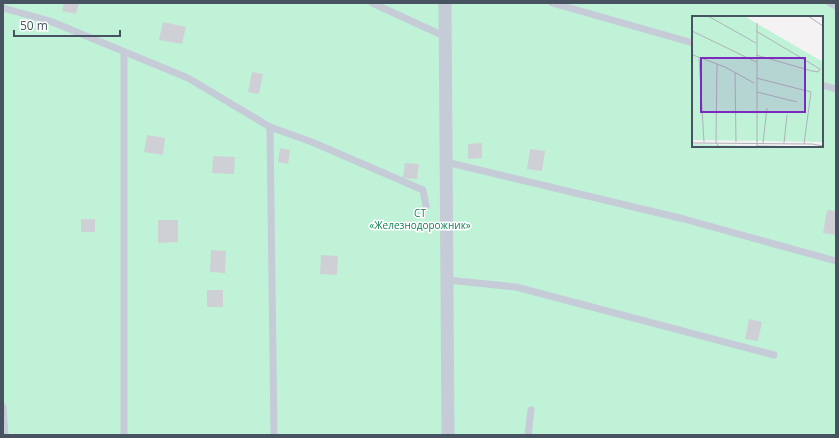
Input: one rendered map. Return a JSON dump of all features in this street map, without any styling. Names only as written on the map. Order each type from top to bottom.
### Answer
[{"type":"street","points":[[445,3],[444,36],[448,435]]},
{"type":"lane","points":[[372,3],[444,36]]},
{"type":"lane","points":[[552,3],[692,43]]},
{"type":"lane","points":[[830,3],[836,6]]},
{"type":"lane","points":[[3,8],[50,21],[188,78],[270,127],[312,142],[423,190],[426,206]]},
{"type":"lane","points":[[124,52],[124,435]]},
{"type":"lane","points":[[823,85],[836,89]]},
{"type":"lane","points":[[270,127],[274,435]]},
{"type":"lane","points":[[446,162],[684,219],[836,261]]},
{"type":"lane","points":[[447,280],[516,287],[774,355]]},
{"type":"lane","points":[[3,407],[5,435]]},
{"type":"lane","points":[[528,435],[531,410]]},
{"type":"green space","name":"СТ «Железнодорожник»","points":[[3,3],[836,3],[836,435],[3,435]]},
{"type":"building","points":[[64,3],[79,3],[76,14],[62,11]]},
{"type":"building","points":[[163,22],[186,27],[182,44],[159,40]]},
{"type":"building","points":[[252,72],[263,74],[259,94],[248,92]]},
{"type":"building","points":[[147,135],[165,138],[163,155],[144,152]]},
{"type":"building","points":[[482,143],[482,158],[468,159],[468,144]]},
{"type":"building","points":[[280,148],[290,150],[288,164],[278,162]]},
{"type":"building","points":[[530,149],[545,151],[542,171],[527,169]]},
{"type":"building","points":[[213,156],[235,157],[234,174],[212,173]]},
{"type":"building","points":[[405,163],[419,164],[417,179],[403,178]]},
{"type":"building","points":[[827,210],[836,211],[836,235],[823,233]]},
{"type":"building","points":[[81,219],[95,219],[95,232],[81,232]]},
{"type":"building","points":[[158,220],[178,220],[178,242],[158,243]]},
{"type":"building","points":[[211,250],[226,251],[225,273],[210,272]]},
{"type":"building","points":[[321,255],[338,256],[337,275],[320,274]]},
{"type":"building","points":[[207,290],[223,290],[223,307],[207,307]]},
{"type":"building","points":[[749,319],[762,322],[758,341],[745,339]]}]
